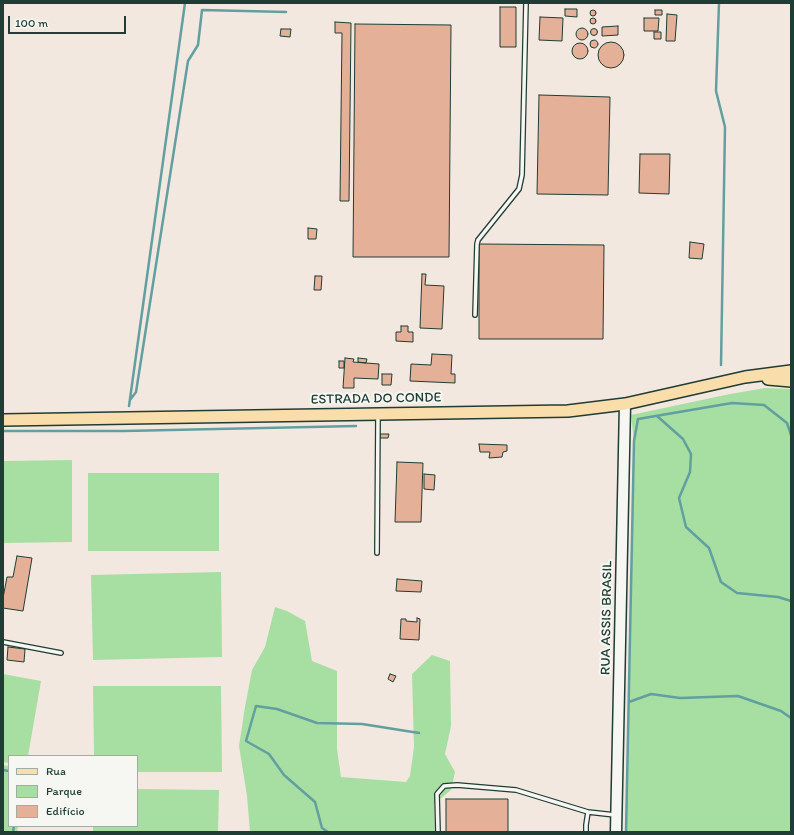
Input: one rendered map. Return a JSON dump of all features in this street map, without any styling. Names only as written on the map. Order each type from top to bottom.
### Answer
[{"type":"main road","name":"ESTRADA DO CONDE","points":[[3,420],[568,411],[625,404],[745,377],[791,371]]},
{"type":"main road","name":"ESTRADA DO CONDE","points":[[745,377],[791,375]]},
{"type":"main road","name":"ESTRADA DO CONDE","points":[[745,377],[791,381]]},
{"type":"street","name":"RUA ASSIS BRASIL","points":[[616,832],[625,404]]},
{"type":"lane","points":[[475,315],[476,244],[519,189],[522,175],[526,3]]},
{"type":"lane","points":[[377,553],[378,414]]},
{"type":"lane","points":[[3,642],[61,653]]},
{"type":"lane","points":[[438,832],[437,794],[444,786],[457,785],[516,790],[588,812],[616,815]]},
{"type":"lane","points":[[586,832],[588,812]]},
{"type":"green space","points":[[765,388],[791,389],[791,832],[626,832],[634,441],[631,415]]},
{"type":"green space","points":[[72,460],[72,542],[3,543],[3,461]]},
{"type":"green space","points":[[88,473],[219,473],[219,551],[88,551]]},
{"type":"green space","points":[[221,572],[222,657],[93,660],[91,575]]},
{"type":"green space","points":[[275,607],[287,611],[305,621],[312,661],[337,671],[337,749],[341,777],[406,782],[410,776],[414,747],[412,674],[432,655],[450,661],[451,726],[445,754],[455,772],[451,790],[434,804],[435,832],[250,832],[247,796],[239,746],[252,670],[265,647]]},
{"type":"green space","points":[[3,674],[41,681],[28,755],[8,755],[8,763],[3,762]]},
{"type":"green space","points":[[93,686],[221,686],[222,772],[138,772],[138,755],[94,755]]},
{"type":"green space","points":[[3,765],[8,766],[8,827],[18,827],[17,832],[3,832]]},
{"type":"green space","points":[[138,789],[219,790],[218,832],[93,832],[93,827],[138,827]]},
{"type":"building","points":[[500,7],[516,7],[516,47],[500,47]]},
{"type":"building","points":[[565,9],[577,9],[577,17],[565,16]]},
{"type":"building","points":[[593,10],[596,13],[593,16],[590,13]]},
{"type":"building","points":[[655,10],[662,10],[662,15],[655,15]]},
{"type":"building","points":[[667,14],[677,15],[675,41],[666,41]]},
{"type":"building","points":[[540,17],[563,18],[562,41],[539,40]]},
{"type":"building","points":[[593,18],[596,21],[593,24],[590,21]]},
{"type":"building","points":[[644,18],[659,18],[658,31],[644,31]]},
{"type":"building","points":[[335,22],[351,23],[349,201],[340,201],[342,33],[335,33]]},
{"type":"building","points":[[355,24],[451,25],[449,257],[353,257]]},
{"type":"building","points":[[618,26],[618,35],[602,36],[602,27]]},
{"type":"building","points":[[580,28],[584,28],[588,34],[584,40],[580,40],[576,36],[576,32]]},
{"type":"building","points":[[594,28],[597,29],[597,35],[594,36],[591,35],[590,32],[591,29]]},
{"type":"building","points":[[281,29],[291,29],[290,37],[280,36]]},
{"type":"building","points":[[654,32],[661,32],[661,39],[654,39]]},
{"type":"building","points":[[592,40],[596,40],[598,44],[596,48],[592,48],[590,46],[590,42]]},
{"type":"building","points":[[611,42],[621,45],[624,55],[621,65],[611,68],[601,65],[598,55],[601,45]]},
{"type":"building","points":[[580,43],[587,48],[588,51],[583,58],[580,59],[573,54],[572,51],[577,44]]},
{"type":"building","points":[[539,95],[610,97],[608,195],[537,194]]},
{"type":"building","points":[[640,154],[670,154],[669,194],[639,193]]},
{"type":"building","points":[[308,228],[317,229],[316,239],[308,239]]},
{"type":"building","points":[[690,242],[704,244],[702,259],[689,258]]},
{"type":"building","points":[[479,244],[604,245],[603,339],[479,339]]},
{"type":"building","points":[[422,274],[426,274],[425,285],[444,286],[442,329],[420,328]]},
{"type":"building","points":[[315,276],[322,276],[321,290],[314,290]]},
{"type":"building","points":[[401,326],[408,326],[408,332],[413,332],[413,342],[396,341],[396,332],[401,332]]},
{"type":"building","points":[[432,354],[452,355],[451,374],[455,374],[455,383],[410,381],[411,364],[431,365]]},
{"type":"building","points":[[345,358],[354,359],[353,362],[379,364],[378,379],[354,378],[354,388],[343,388]]},
{"type":"building","points":[[358,358],[367,359],[366,363],[358,362]]},
{"type":"building","points":[[339,361],[344,361],[344,368],[339,368]]},
{"type":"building","points":[[382,374],[392,374],[391,385],[382,385]]},
{"type":"building","points":[[380,434],[389,434],[388,438],[380,438]]},
{"type":"building","points":[[479,444],[507,445],[507,451],[503,452],[502,457],[489,458],[490,452],[480,452]]},
{"type":"building","points":[[397,462],[423,463],[421,522],[395,522]]},
{"type":"building","points":[[424,474],[435,475],[434,490],[424,489]]},
{"type":"building","points":[[17,556],[32,558],[23,611],[3,608],[3,598],[7,577],[13,577]]},
{"type":"building","points":[[397,579],[422,581],[421,592],[396,591]]},
{"type":"building","points":[[417,618],[420,619],[419,640],[400,639],[401,619],[417,622]]},
{"type":"building","points":[[8,647],[25,649],[24,662],[7,660]]},
{"type":"building","points":[[390,674],[396,676],[393,682],[388,679]]},
{"type":"building","points":[[446,799],[508,799],[508,832],[446,832]]},
{"type":"waterway","points":[[129,406],[185,3]]},
{"type":"waterway","points":[[719,3],[716,91],[725,127],[721,365]]},
{"type":"waterway","points":[[130,400],[136,392],[188,61],[198,45],[202,10],[286,12]]},
{"type":"waterway","points":[[626,832],[634,441],[638,419],[732,403],[764,405],[787,423],[791,435]]},
{"type":"waterway","points":[[657,416],[683,439],[691,454],[690,472],[679,498],[686,527],[709,548],[721,582],[737,593],[778,597],[791,601]]},
{"type":"waterway","points":[[3,431],[124,431],[356,426]]},
{"type":"waterway","points":[[629,702],[651,694],[680,698],[738,696],[781,711],[791,718]]},
{"type":"waterway","points":[[328,832],[322,828],[315,802],[284,775],[269,754],[246,741],[256,706],[277,709],[317,723],[362,724],[419,733]]},
{"type":"waterway","points":[[3,770],[8,771]]},
{"type":"waterway","points":[[13,832],[14,827]]}]
